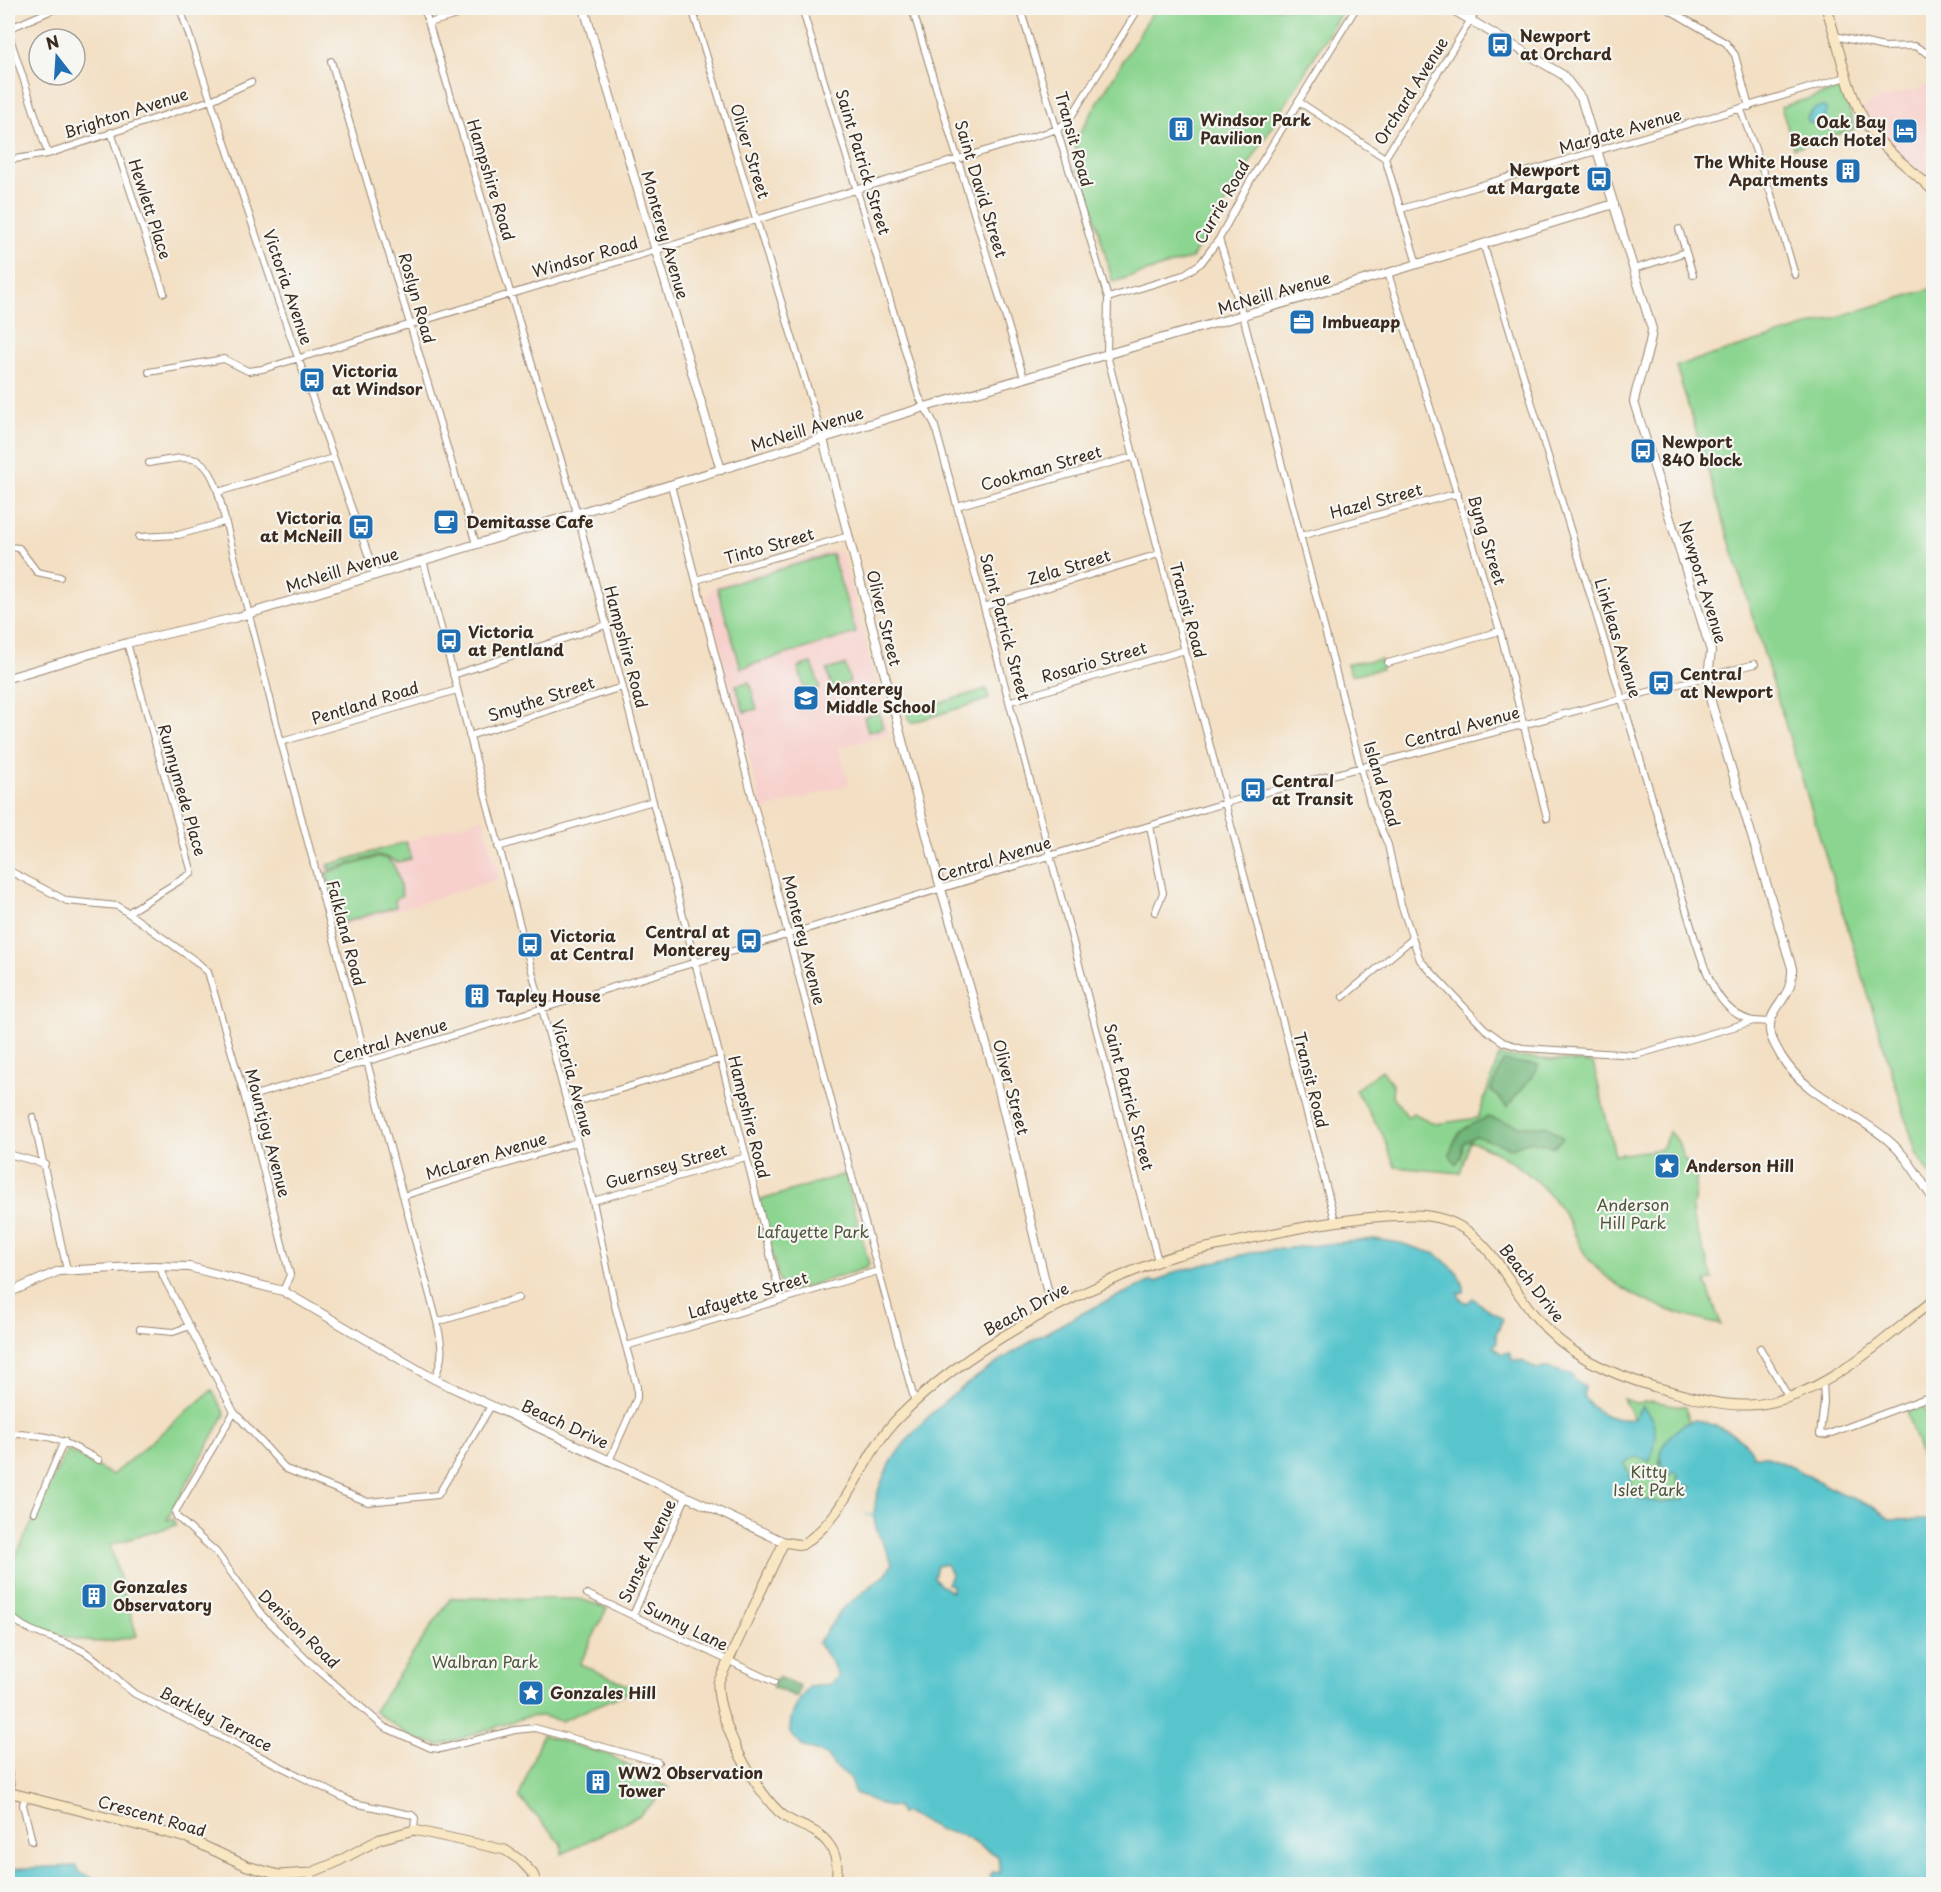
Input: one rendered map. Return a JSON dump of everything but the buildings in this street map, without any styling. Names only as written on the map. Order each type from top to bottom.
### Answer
[{"type":"main road","points":[[1826,8],[1846,77],[1861,115],[1876,137],[1934,192]]},
{"type":"main road","name":"Beach Drive","points":[[784,1542],[802,1545],[819,1534],[839,1512],[878,1442],[915,1402],[980,1351],[1052,1310],[1158,1261],[1335,1220],[1410,1215],[1434,1215],[1453,1220],[1481,1241],[1524,1301],[1549,1331],[1572,1350],[1606,1372],[1722,1404],[1760,1404],[1789,1398],[1822,1381],[1861,1356],[1934,1300]]},
{"type":"main road","points":[[784,1542],[718,1683],[718,1697],[744,1765],[776,1809],[826,1840],[837,1863],[834,1884]]},
{"type":"main road","name":"Crescent Road","points":[[9,1792],[186,1838],[269,1873],[290,1876],[310,1873],[335,1863],[386,1836],[414,1830]]},
{"type":"main road","points":[[414,1830],[505,1850],[520,1860],[533,1874],[537,1884]]},
{"type":"street","points":[[48,154],[8,31],[57,8]]},
{"type":"street","name":"Victoria Avenue","points":[[180,8],[333,458],[375,574]]},
{"type":"street","name":"Hampshire Road","points":[[424,8],[495,239],[508,292],[577,513],[721,1059],[781,1299]]},
{"type":"street","points":[[429,23],[481,8]]},
{"type":"street","name":"Monterey Avenue","points":[[584,8],[721,470]]},
{"type":"street","name":"Oliver Street","points":[[692,8],[823,439],[941,889],[996,1078],[1052,1310]]},
{"type":"street","name":"Saint Patrick Street","points":[[802,8],[924,407],[934,423],[986,606],[1158,1261]]},
{"type":"street","name":"Saint David Street","points":[[912,8],[1024,378]]},
{"type":"street","name":"Transit Road","points":[[1020,8],[1058,129],[1087,235],[1108,298],[1107,355],[1132,457],[1335,1220]]},
{"type":"street","points":[[1058,129],[1076,109],[1139,8]]},
{"type":"street","name":"Currie Road","points":[[1108,298],[1192,271],[1201,263],[1218,239],[1298,101],[1356,8]]},
{"type":"street","name":"Newport Avenue","points":[[1450,8],[1563,75],[1581,98],[1599,152],[1652,329],[1651,350],[1637,378],[1634,402],[1710,651],[1708,676],[1711,702],[1792,968],[1790,989],[1770,1022]]},
{"type":"street","name":"Orchard Avenue","points":[[1386,158],[1478,8]]},
{"type":"street","points":[[1666,8],[1726,43],[1735,56],[1749,107]]},
{"type":"street","points":[[1835,36],[1884,47],[1915,46],[1934,57]]},
{"type":"street","name":"Roslyn Road","points":[[331,61],[476,544]]},
{"type":"street","name":"Margate Avenue","points":[[1401,209],[1846,77]]},
{"type":"street","name":"Brighton Avenue","points":[[8,160],[48,154],[211,100],[250,82]]},
{"type":"street","points":[[1298,101],[1386,158],[1417,264]]},
{"type":"street","points":[[1741,110],[1771,194],[1795,275]]},
{"type":"street","name":"Windsor Road","points":[[149,372],[224,359],[248,371],[299,358],[508,292],[656,251],[856,188],[1058,129]]},
{"type":"street","name":"Hewlett Place","points":[[111,132],[164,293]]},
{"type":"street","name":"McNeill Avenue","points":[[8,678],[126,643],[250,613],[924,407],[1242,316],[1614,204]]},
{"type":"street","points":[[1679,229],[1693,275]]},
{"type":"street","name":"Island Road","points":[[1218,239],[1242,316],[1375,818],[1388,845],[1412,940],[1420,960],[1485,1029],[1513,1046],[1636,1055],[1754,1021],[1770,1022]]},
{"type":"street","name":"Linkleas Avenue","points":[[1483,243],[1707,972],[1714,989],[1731,1011],[1754,1021]]},
{"type":"street","points":[[1634,269],[1686,252]]},
{"type":"street","name":"Byng Street","points":[[1388,273],[1500,631],[1547,818]]},
{"type":"street","name":"Falkland Road","points":[[149,463],[187,457],[205,463],[218,492],[281,742],[437,1322],[443,1352],[442,1362],[434,1379]]},
{"type":"street","name":"Cookman Street","points":[[957,506],[1132,457]]},
{"type":"street","points":[[218,492],[333,458]]},
{"type":"street","name":"Monterey Avenue","points":[[671,485],[878,1271],[915,1402]]},
{"type":"street","name":"Hazel Street","points":[[1300,536],[1458,493]]},
{"type":"street","points":[[139,537],[178,535],[224,522]]},
{"type":"street","name":"Tinto Street","points":[[696,580],[849,536]]},
{"type":"street","points":[[8,547],[19,548],[37,572],[60,577]]},
{"type":"street","name":"Zela Street","points":[[986,606],[1159,554]]},
{"type":"street","name":"Victoria Avenue","points":[[423,560],[593,1201],[637,1387],[637,1398],[609,1461]]},
{"type":"street","points":[[453,675],[606,625]]},
{"type":"street","points":[[1388,663],[1500,631]]},
{"type":"street","name":"Runnymede Place","points":[[126,643],[192,873],[129,912]]},
{"type":"street","name":"Rosario Street","points":[[1011,701],[1185,650]]},
{"type":"street","name":"Central Avenue","points":[[245,1098],[1225,803],[1755,664]]},
{"type":"street","name":"Smythe Street","points":[[470,736],[622,687]]},
{"type":"street","name":"Pentland Road","points":[[281,742],[457,690]]},
{"type":"street","points":[[498,847],[653,801]]},
{"type":"street","points":[[1150,826],[1163,894],[1155,912]]},
{"type":"street","points":[[8,870],[67,901],[118,906],[129,912]]},
{"type":"street","name":"Mountjoy Avenue","points":[[129,912],[197,962],[213,981],[290,1275],[283,1291]]},
{"type":"street","points":[[1343,997],[1412,940]]},
{"type":"street","points":[[1770,1022],[1774,1044],[1792,1071],[1817,1095],[1872,1127],[1889,1141],[1906,1159],[1934,1200]]},
{"type":"street","points":[[567,1105],[721,1059]]},
{"type":"street","points":[[33,1117],[67,1270]]},
{"type":"street","name":"McLaren Avenue","points":[[403,1196],[577,1142]]},
{"type":"street","points":[[8,1154],[45,1164]]},
{"type":"street","name":"Guernsey Street","points":[[593,1201],[746,1157]]},
{"type":"street","points":[[160,1266],[163,1276],[234,1412],[286,1469],[368,1502],[438,1495],[491,1406]]},
{"type":"street","name":"Beach Drive","points":[[8,1293],[46,1275],[67,1270],[160,1266],[247,1280],[283,1291],[434,1379],[784,1542]]},
{"type":"street","name":"Lafayette Street","points":[[626,1346],[878,1271]]},
{"type":"street","points":[[437,1322],[518,1298]]},
{"type":"street","points":[[140,1329],[173,1332],[190,1326]]},
{"type":"street","points":[[1760,1348],[1789,1398]]},
{"type":"street","points":[[1822,1381],[1824,1402],[1820,1434],[1826,1436],[1934,1395]]},
{"type":"street","name":"Denison Road","points":[[234,1412],[178,1504],[175,1512],[177,1517],[216,1552],[262,1616],[376,1722],[431,1748],[449,1747],[515,1730],[535,1728],[658,1762]]},
{"type":"street","points":[[8,1434],[42,1434],[64,1441],[99,1460]]},
{"type":"street","points":[[34,1512],[64,1441]]},
{"type":"street","name":"Sunset Avenue","points":[[633,1615],[686,1497]]},
{"type":"street","name":"Sunny Lane","points":[[587,1594],[774,1682]]},
{"type":"street","name":"Barkley Terrace","points":[[8,1613],[24,1627],[94,1658],[119,1683],[135,1694],[354,1803],[412,1815],[415,1818],[414,1830]]},
{"type":"street","points":[[8,1774],[9,1792]]},
{"type":"street","points":[[25,1796],[22,1805],[32,1841]]},
{"type":"street","points":[[310,1873],[314,1884]]},
{"type":"shaded area","name":"Oak Bay Beach Hotel","points":[[1933,84],[1933,170],[1926,176],[1900,154],[1888,139],[1882,137],[1863,109],[1878,100]]},
{"type":"shaded area","name":"Monterey Middle School","points":[[833,550],[842,554],[889,734],[839,748],[849,784],[763,810],[707,597],[714,586]]},
{"type":"shaded area","points":[[483,818],[499,879],[338,928],[322,866]]},
{"type":"green space","points":[[1155,8],[1344,8],[1192,258],[1113,282],[1083,175],[1076,171],[1080,164],[1074,142]]},
{"type":"green space","points":[[1843,88],[1855,129],[1794,148],[1781,107]]},
{"type":"green space","points":[[1934,288],[1933,1179],[1917,1155],[1676,366]]},
{"type":"green space","points":[[832,554],[856,633],[741,668],[717,588]]},
{"type":"green space","points":[[1381,659],[1382,669],[1351,675],[1347,664]]},
{"type":"green space","points":[[812,663],[820,688],[806,693],[798,667]]},
{"type":"green space","points":[[845,665],[850,682],[832,687],[827,670]]},
{"type":"green space","points":[[749,682],[757,709],[744,712],[736,685]]},
{"type":"green space","points":[[986,689],[989,699],[911,723],[907,713]]},
{"type":"green space","points":[[879,713],[883,728],[868,732],[864,717]]},
{"type":"green space","points":[[406,842],[411,859],[398,862],[379,855],[329,870],[328,865]]},
{"type":"green space","points":[[378,857],[390,861],[396,870],[402,895],[395,900],[396,907],[341,923],[326,873]]},
{"type":"green space","name":"Anderson Hill Park","points":[[1499,1056],[1593,1063],[1615,1155],[1662,1149],[1669,1132],[1677,1140],[1683,1157],[1697,1174],[1692,1216],[1713,1279],[1706,1282],[1721,1325],[1650,1303],[1603,1274],[1586,1256],[1566,1217],[1547,1192],[1512,1162],[1485,1147],[1470,1141],[1460,1173],[1395,1167],[1383,1135],[1355,1090],[1382,1070],[1393,1085],[1392,1096],[1408,1117],[1413,1113],[1435,1124],[1478,1118]]},
{"type":"green space","points":[[1503,1061],[1539,1065],[1507,1107],[1491,1090]]},
{"type":"green space","points":[[1488,1117],[1519,1126],[1547,1126],[1563,1138],[1553,1147],[1530,1141],[1512,1148],[1475,1136],[1463,1144],[1461,1157],[1456,1164],[1450,1155],[1459,1134],[1467,1127]]},
{"type":"green space","name":"Lafayette Park","points":[[845,1174],[869,1264],[866,1268],[792,1291],[781,1288],[758,1201]]},
{"type":"green space","points":[[212,1390],[225,1414],[167,1520],[173,1519],[176,1525],[110,1545],[137,1636],[101,1642],[74,1639],[34,1625],[14,1611],[9,1603],[8,1593],[14,1577],[8,1567],[11,1566],[67,1450],[112,1475]]},
{"type":"green space","name":"Kitty Islet Park","points":[[1623,1399],[1636,1403],[1652,1401],[1686,1407],[1689,1422],[1670,1440],[1659,1463],[1669,1476],[1675,1471],[1678,1475],[1677,1479],[1683,1486],[1692,1486],[1685,1499],[1662,1503],[1637,1498],[1630,1487],[1632,1480],[1624,1464],[1636,1457],[1649,1461],[1650,1416],[1642,1407],[1634,1419]]},
{"type":"green space","points":[[1922,1403],[1933,1433],[1933,1493],[1906,1411]]},
{"type":"green space","name":"Walbran Park","points":[[450,1599],[580,1599],[607,1608],[580,1664],[636,1689],[561,1721],[542,1716],[526,1717],[441,1745],[414,1739],[374,1711]]},
{"type":"green space","points":[[778,1677],[800,1686],[797,1697],[772,1687]]},
{"type":"green space","points":[[542,1735],[609,1755],[669,1788],[638,1816],[562,1854],[562,1844],[519,1797]]},
{"type":"water","points":[[1825,107],[1827,111],[1824,119],[1816,124],[1809,123],[1807,117],[1814,109]]},
{"type":"water","points":[[1374,1239],[1400,1243],[1436,1254],[1457,1272],[1464,1287],[1464,1292],[1458,1293],[1460,1299],[1467,1303],[1473,1298],[1503,1319],[1496,1334],[1497,1342],[1493,1346],[1502,1354],[1509,1352],[1512,1360],[1523,1361],[1536,1369],[1548,1368],[1572,1375],[1575,1381],[1585,1387],[1583,1396],[1605,1415],[1618,1419],[1634,1419],[1642,1406],[1648,1412],[1656,1433],[1655,1447],[1649,1462],[1636,1457],[1624,1464],[1632,1480],[1630,1487],[1637,1498],[1662,1503],[1684,1499],[1684,1492],[1692,1487],[1677,1483],[1678,1475],[1674,1471],[1669,1476],[1663,1469],[1662,1452],[1671,1435],[1695,1420],[1721,1428],[1739,1438],[1751,1450],[1753,1456],[1766,1456],[1794,1468],[1842,1494],[1876,1508],[1891,1520],[1933,1519],[1933,1884],[997,1884],[990,1877],[993,1872],[1000,1873],[998,1856],[961,1835],[940,1830],[905,1812],[901,1814],[897,1807],[885,1806],[855,1793],[848,1776],[834,1766],[826,1755],[802,1746],[790,1733],[795,1708],[809,1687],[830,1684],[838,1676],[818,1643],[842,1609],[885,1575],[892,1564],[878,1533],[874,1514],[884,1476],[908,1439],[943,1404],[984,1372],[1074,1318],[1175,1272],[1254,1252]],"holes":[[[946,1564],[951,1575],[947,1584],[952,1585],[952,1592],[940,1585],[934,1577],[937,1566]]]},
{"type":"water","points":[[75,1866],[82,1874],[105,1884],[8,1884],[8,1869]]},
{"type":"waterway","points":[[1827,115],[1828,122]]},
{"type":"waterway","points":[[866,1514],[874,1516]]},
{"type":"place","name":"Newport at Orchard","points":[[1500,45]]},
{"type":"place","name":"Windsor Park Pavilion","points":[[1181,129]]},
{"type":"place","name":"Oak Bay Beach Hotel","points":[[1905,131]]},
{"type":"place","name":"The White House Apartments","points":[[1848,171]]},
{"type":"place","name":"Newport at Margate","points":[[1599,179]]},
{"type":"place","name":"Imbueapp","points":[[1302,322]]},
{"type":"place","name":"Victoria at Windsor","points":[[312,380]]},
{"type":"place","name":"Newport 840 block","points":[[1643,451]]},
{"type":"place","name":"Demitasse Cafe","points":[[446,522]]},
{"type":"place","name":"Victoria at McNeill","points":[[361,527]]},
{"type":"place","name":"Victoria at Pentland","points":[[449,641]]},
{"type":"place","name":"Central at Newport","points":[[1661,683]]},
{"type":"place","name":"Monterey Middle School","points":[[806,698]]},
{"type":"place","name":"Central at Transit","points":[[1253,790]]},
{"type":"place","name":"Central at Monterey","points":[[749,941]]},
{"type":"place","name":"Victoria at Central","points":[[530,945]]},
{"type":"place","name":"Tapley House","points":[[477,996]]},
{"type":"place","name":"Anderson Hill","points":[[1667,1166]]},
{"type":"place","name":"Gonzales Observatory","points":[[94,1596]]},
{"type":"place","name":"Gonzales Hill","points":[[531,1693]]},
{"type":"place","name":"WW2 Observation Tower","points":[[598,1782]]}]
